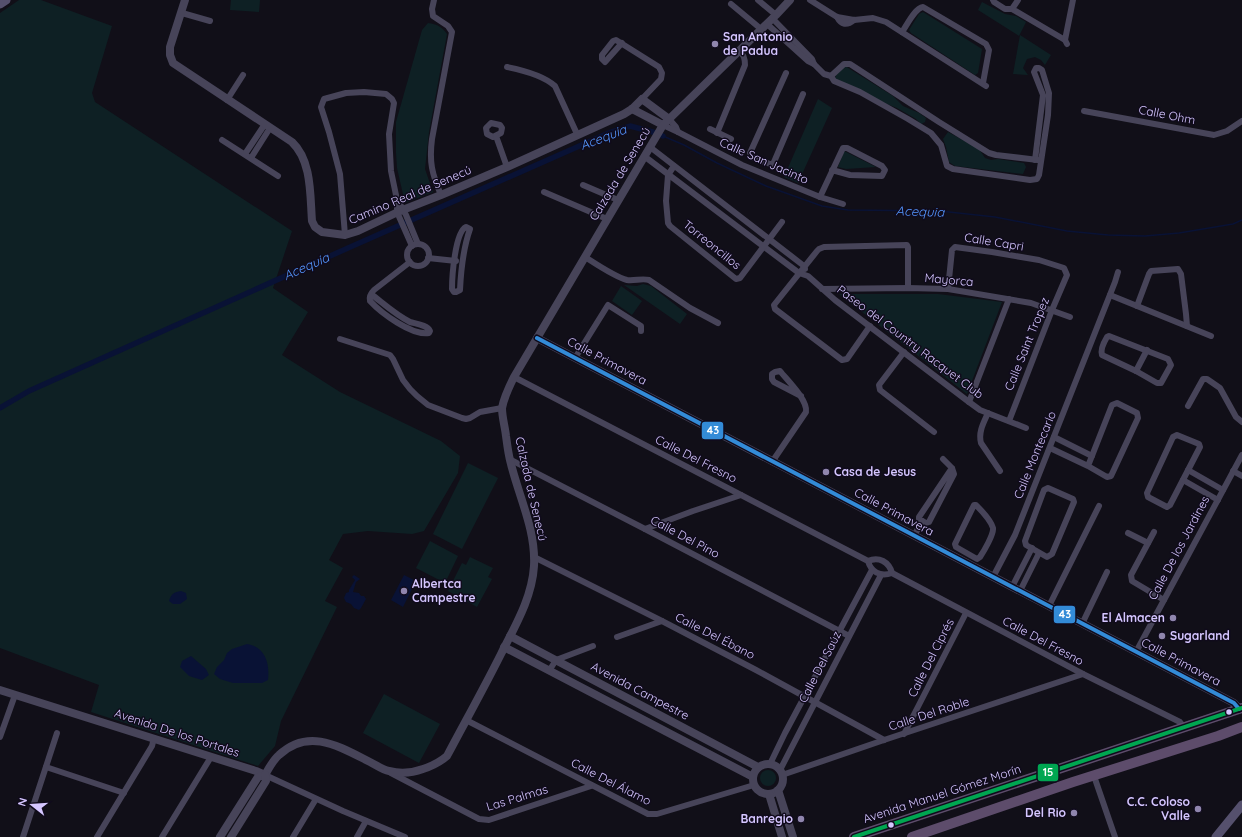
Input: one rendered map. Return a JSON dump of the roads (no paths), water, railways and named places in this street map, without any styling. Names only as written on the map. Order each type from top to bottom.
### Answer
[{"type":"main road","points":[[0,4],[6,0]]},
{"type":"main road","name":"Avenida Manuel Gómez Morín","points":[[854,837],[1241,708]]},
{"type":"main road","points":[[912,837],[1242,727]]},
{"type":"main road","points":[[1094,758],[1091,767],[1094,776]]},
{"type":"main road","points":[[1073,764],[1080,772],[1074,782]]},
{"type":"main road","points":[[1216,837],[1242,805]]},
{"type":"street","name":"Camino Real de Senecú","points":[[185,0],[170,47],[171,60],[173,63],[227,100],[298,147],[308,176],[312,221],[315,227],[322,232],[345,235],[402,214],[632,109]]},
{"type":"street","points":[[434,0],[432,9],[433,16],[448,26],[452,32],[430,152],[432,174],[441,195]]},
{"type":"street","points":[[758,0],[769,22]]},
{"type":"street","points":[[810,0],[837,17],[854,20],[867,18],[878,19],[886,22],[985,84],[989,50],[986,44],[923,7],[917,10],[902,32]]},
{"type":"street","points":[[993,0],[1005,9],[1012,9],[1066,42],[1073,0]]},
{"type":"street","points":[[1012,9],[1018,0]]},
{"type":"street","name":"Calzada de Senecú","points":[[265,775],[279,755],[290,747],[302,742],[327,742],[388,771],[403,773],[414,772],[442,761],[447,756],[510,636],[527,600],[532,580],[534,558],[532,538],[525,508],[509,459],[502,408],[514,377],[644,156],[668,119],[740,52],[788,1]]},
{"type":"street","points":[[731,4],[769,22],[804,54],[812,59],[814,64],[824,74],[830,76],[834,81],[860,92],[931,133],[942,145],[946,162],[951,169],[1035,180],[1037,179],[1039,176],[1038,160],[1043,95],[1034,74],[1035,69],[1038,68],[1042,70],[1049,93],[1048,115],[1038,160]]},
{"type":"street","points":[[182,13],[210,21]]},
{"type":"street","points":[[622,43],[659,67],[661,70],[661,79],[632,109],[663,126]]},
{"type":"street","points":[[717,133],[745,65],[744,58],[740,52]]},
{"type":"street","points":[[830,76],[844,64],[850,64],[989,153],[1038,160]]},
{"type":"street","points":[[506,67],[522,70],[549,81],[555,86],[577,134]]},
{"type":"street","points":[[786,73],[750,153],[752,157],[770,164],[774,162],[803,94]]},
{"type":"street","points":[[227,100],[243,75]]},
{"type":"street","points":[[345,235],[340,174],[321,104],[324,100],[346,93],[364,92],[386,94],[394,103],[389,134],[391,171],[397,200],[415,245]]},
{"type":"street","points":[[642,99],[668,119]]},
{"type":"street","name":"Calle Ohm","points":[[1084,111],[1214,135],[1227,131],[1242,121]]},
{"type":"street","points":[[1041,114],[1048,115]]},
{"type":"street","name":"Calle San Jacinto","points":[[668,119],[676,127],[678,132]]},
{"type":"street","points":[[931,133],[939,122]]},
{"type":"street","points":[[248,156],[268,126]]},
{"type":"street","name":"Calle San Jacinto","points":[[663,126],[754,170],[820,197],[843,204]]},
{"type":"street","points":[[710,129],[731,139]]},
{"type":"street","points":[[496,136],[507,167]]},
{"type":"street","points":[[222,140],[278,176]]},
{"type":"street","points":[[650,147],[804,266]]},
{"type":"street","points":[[820,197],[832,170],[843,148],[845,147],[882,166],[885,170],[882,176],[850,175],[832,170]]},
{"type":"street","name":"Paseo del Country Racquet Club","points":[[644,156],[799,273],[808,276],[822,289],[980,410],[1026,428]]},
{"type":"street","points":[[754,170],[758,159]]},
{"type":"street","points":[[668,174],[674,166]]},
{"type":"street","name":"Torreoncillos","points":[[668,174],[667,220],[670,226],[736,279],[740,278],[763,246]]},
{"type":"street","points":[[582,185],[618,200]]},
{"type":"street","points":[[544,192],[607,219]]},
{"type":"street","points":[[763,246],[782,222]]},
{"type":"street","points":[[466,228],[470,229],[462,262],[460,290],[454,292],[452,289],[454,261],[462,230],[466,228]]},
{"type":"street","points":[[870,326],[847,358],[842,360],[774,307],[774,304],[819,248],[824,247],[905,244],[908,248],[908,288]]},
{"type":"street","points":[[415,245],[426,248],[428,258],[426,262],[420,265],[415,265],[410,262],[407,253],[410,248],[415,245]]},
{"type":"street","name":"Calle Capri","points":[[948,289],[952,250],[955,247],[1039,260],[1064,268],[1067,275]]},
{"type":"street","points":[[585,257],[622,278],[630,280],[649,280],[690,308],[718,323]]},
{"type":"street","points":[[428,258],[462,262]]},
{"type":"street","points":[[396,318],[428,327],[430,332],[426,334],[410,329],[396,318],[371,294],[410,262]]},
{"type":"street","name":"Paseo del Country Racquet Club","points":[[804,266],[808,276]]},
{"type":"street","points":[[1137,306],[1151,271],[1178,269],[1181,274],[1186,326]]},
{"type":"street","name":"Calle Montecarlo","points":[[993,577],[1015,535],[1093,340],[1118,272]]},
{"type":"street","name":"Calle Saint Tropez","points":[[1009,421],[1067,275]]},
{"type":"street","name":"Mayorca","points":[[822,289],[948,289],[1009,298],[1031,303],[1070,316]]},
{"type":"street","points":[[1110,295],[1211,336]]},
{"type":"street","points":[[969,402],[1009,298]]},
{"type":"street","points":[[575,358],[608,305],[641,326],[641,332]]},
{"type":"street","points":[[1109,336],[1168,358],[1170,365],[1161,383],[1158,384],[1136,371],[1102,355],[1101,352],[1104,344],[1109,336]]},
{"type":"street","name":"Calle Primavera","points":[[537,338],[1241,708]]},
{"type":"street","points":[[340,339],[390,355],[403,380],[410,389],[428,405],[435,408],[466,419],[480,412],[502,408]]},
{"type":"street","points":[[1093,340],[1104,344]]},
{"type":"street","points":[[1136,371],[1147,350]]},
{"type":"street","points":[[904,352],[879,385],[879,388],[934,432]]},
{"type":"street","points":[[772,462],[806,412],[806,406],[801,396],[780,372],[775,372],[772,374],[772,379],[774,382],[801,396]]},
{"type":"street","name":"Calle Del Fresno","points":[[514,377],[868,561],[876,559],[881,560],[888,565],[892,573],[1083,674],[1180,722],[1184,727]]},
{"type":"street","points":[[1188,406],[1203,379],[1207,379],[1220,388],[1236,417],[1242,422]]},
{"type":"street","points":[[1050,448],[1107,477],[1111,476],[1138,418],[1137,413],[1117,403],[1113,404],[1088,466]]},
{"type":"street","points":[[988,413],[980,430],[980,438],[981,442],[1000,471]]},
{"type":"street","points":[[1177,435],[1199,444],[1200,446],[1200,449],[1188,470],[1168,507],[1147,496],[1147,493],[1175,436],[1177,435]]},
{"type":"street","points":[[1054,437],[1092,456]]},
{"type":"street","points":[[1073,459],[1077,448]]},
{"type":"street","name":"Calle De los Jardines","points":[[1136,652],[1242,454]]},
{"type":"street","name":"Calle Del Pino","points":[[509,459],[849,636]]},
{"type":"street","points":[[943,460],[952,468],[954,474],[929,522],[926,523],[922,521],[919,517],[952,468]]},
{"type":"street","points":[[1234,469],[1242,470]]},
{"type":"street","points":[[1234,469],[1242,476]]},
{"type":"street","points":[[1188,470],[1223,490]]},
{"type":"street","points":[[1183,480],[1218,500]]},
{"type":"street","points":[[1048,488],[1073,499],[1074,504],[1052,554],[1047,557],[1032,548],[1026,545],[1025,540],[1044,490],[1048,488]]},
{"type":"street","points":[[645,529],[692,511],[741,496]]},
{"type":"street","points":[[976,504],[992,527],[992,533],[980,558],[977,559],[967,553],[956,547],[955,544],[974,505],[976,504]]},
{"type":"street","points":[[1049,606],[1099,506]]},
{"type":"street","points":[[914,536],[922,521]]},
{"type":"street","points":[[1154,532],[1131,575],[1131,580],[1164,600]]},
{"type":"street","points":[[1128,533],[1148,543]]},
{"type":"street","points":[[1012,587],[1032,548]]},
{"type":"street","points":[[963,561],[967,553]]},
{"type":"street","points":[[1020,591],[1039,553]]},
{"type":"street","name":"Calle Del Ébano","points":[[534,558],[756,670],[884,740]]},
{"type":"street","points":[[868,561],[872,570],[881,575],[892,573]]},
{"type":"street","name":"Calle Del Saúz","points":[[770,764],[804,696],[872,570]]},
{"type":"street","points":[[1082,624],[1107,572]]},
{"type":"street","name":"Calle Del Saúz","points":[[781,773],[814,702],[881,575]]},
{"type":"street","name":"Calle Del Ciprés","points":[[904,734],[966,613]]},
{"type":"street","points":[[617,637],[662,622]]},
{"type":"street","name":"Avenida Campestre","points":[[510,636],[758,767]]},
{"type":"street","points":[[549,671],[556,660],[593,646]]},
{"type":"street","name":"Avenida Campestre","points":[[504,647],[721,760],[753,781]]},
{"type":"street","points":[[569,682],[576,671]]},
{"type":"street","name":"Calle Del Roble","points":[[781,773],[904,734],[1083,674]]},
{"type":"street","name":"Avenida De los Portales","points":[[0,690],[256,771],[366,821]]},
{"type":"street","points":[[0,737],[15,695]]},
{"type":"street","points":[[653,725],[659,715]]},
{"type":"street","name":"Calle Del Álamo","points":[[466,720],[591,786],[651,815],[753,781]]},
{"type":"street","points":[[23,837],[58,733]]},
{"type":"street","points":[[97,837],[152,746],[154,738]]},
{"type":"street","points":[[721,760],[727,750]]},
{"type":"street","points":[[162,837],[211,757]]},
{"type":"street","points":[[770,764],[774,765],[781,773],[782,783],[778,790],[769,794],[760,792],[753,781],[758,767],[770,764]]},
{"type":"street","points":[[46,767],[124,793]]},
{"type":"street","name":"Las Palmas","points":[[388,771],[483,820],[489,820],[591,786]]},
{"type":"street","points":[[220,837],[258,777],[265,775],[266,781],[231,837]]},
{"type":"street","points":[[1094,776],[1115,837]]},
{"type":"street","points":[[778,790],[793,837]]},
{"type":"street","points":[[769,794],[782,837]]},
{"type":"street","points":[[293,837],[316,799]]},
{"type":"street","points":[[357,837],[366,821],[405,837]]},
{"type":"water","points":[[354,575],[360,579],[356,582],[353,592],[359,593],[366,599],[359,610],[346,602],[344,598],[355,580],[352,577]]},
{"type":"water","name":"Albertca Campestre","points":[[404,575],[416,581],[403,607],[391,600]]},
{"type":"water","points":[[181,591],[186,593],[187,599],[180,604],[173,604],[169,601],[173,594]]},
{"type":"water","points":[[247,644],[258,648],[265,657],[268,668],[268,680],[262,683],[233,683],[220,679],[214,674],[227,653],[232,649]]},
{"type":"water","points":[[191,656],[206,669],[209,675],[202,680],[189,676],[180,667],[182,661]]},
{"type":"waterway","name":"Acequia","points":[[0,408],[29,391],[611,132],[630,126],[663,136]]},
{"type":"waterway","name":"Acequia","points":[[663,136],[766,186],[822,206],[848,210],[940,211],[995,217],[1067,231],[1108,235],[1145,236],[1179,233],[1233,224],[1242,220]]},
{"type":"place","name":"San Antonio de Padua","points":[[715,44]]},
{"type":"place","name":"Casa de Jesus","points":[[826,472]]},
{"type":"place","name":"Albertca Campestre","points":[[404,591]]},
{"type":"place","name":"El Almacen","points":[[1173,618]]},
{"type":"place","name":"Sugarland","points":[[1162,636]]},
{"type":"place","name":"C.C. Coloso Valle","points":[[1198,809]]},
{"type":"place","name":"Del Rio","points":[[1074,813]]},
{"type":"place","name":"Banregio","points":[[801,819]]}]
